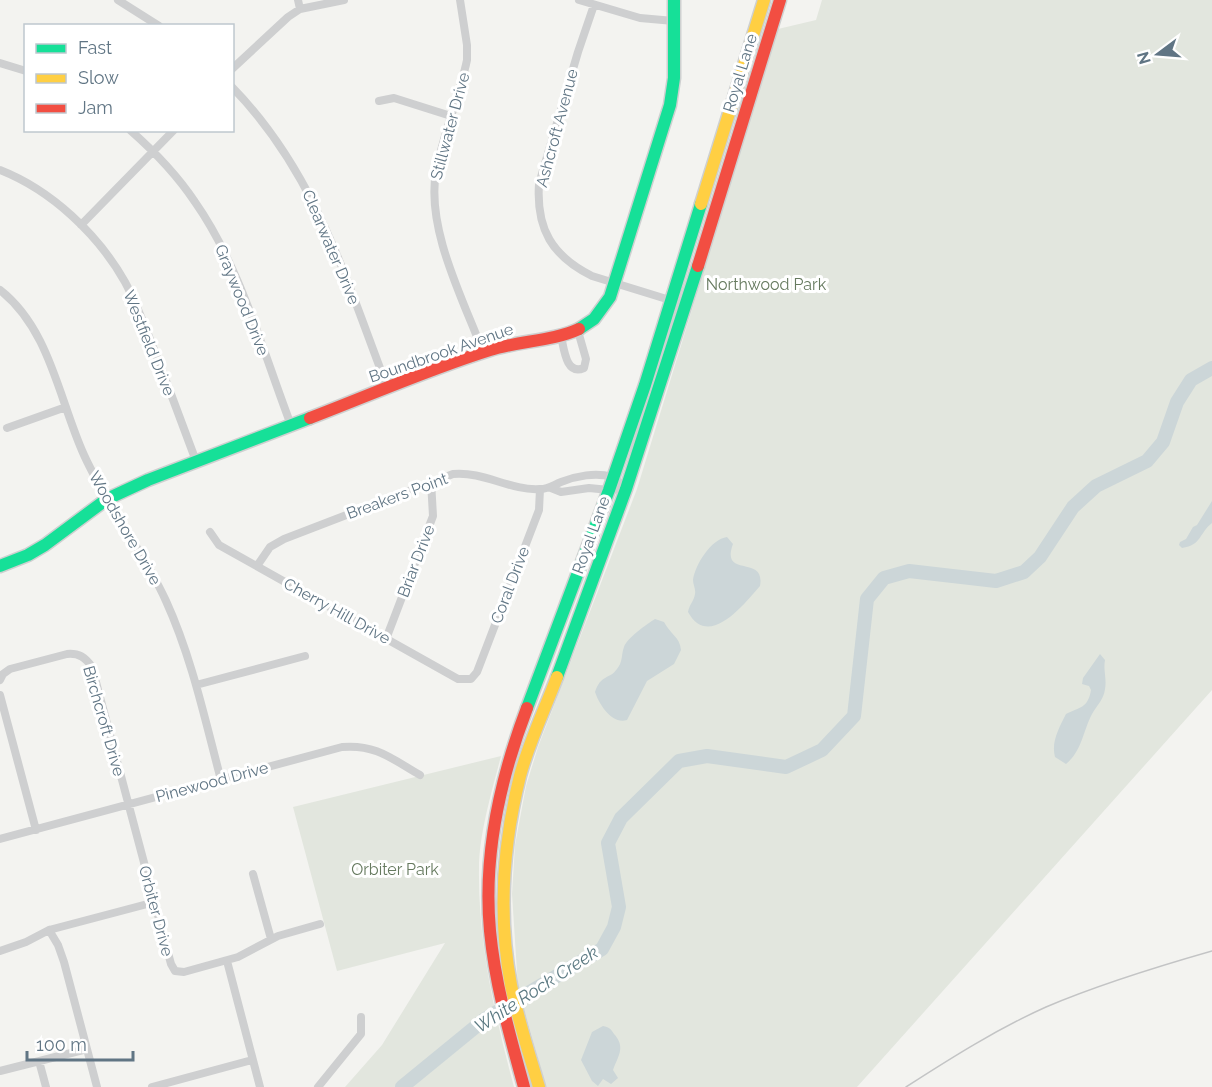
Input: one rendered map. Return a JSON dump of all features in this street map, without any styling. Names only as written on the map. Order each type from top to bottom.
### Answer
[{"type":"main road","name":"Boundbrook Avenue","points":[[0,566],[28,555],[45,545],[107,499],[131,487],[483,352],[510,344],[561,336],[588,325],[604,308],[615,283],[673,93],[674,0]]},
{"type":"main road","name":"Royal Lane","points":[[524,1087],[497,981],[489,914],[489,863],[498,803],[523,718],[614,477],[764,0]]},
{"type":"main road","name":"Royal Lane","points":[[539,1087],[509,974],[503,913],[504,866],[513,806],[521,773],[626,489],[686,305],[780,0]]},
{"type":"main road","points":[[498,803],[513,806]]},
{"type":"street","points":[[118,0],[156,24]]},
{"type":"street","points":[[234,67],[299,5],[344,0]]},
{"type":"street","name":"Stillwater Drive","points":[[460,0],[467,60],[436,172],[434,189],[436,220],[443,246],[483,352]]},
{"type":"street","points":[[579,0],[640,18],[674,21]]},
{"type":"street","name":"Ashcroft Avenue","points":[[594,5],[539,184],[538,202],[545,232],[570,264],[592,276],[686,305]]},
{"type":"street","points":[[0,63],[24,70]]},
{"type":"street","name":"Clearwater Drive","points":[[234,89],[279,144],[314,202],[331,239],[388,389]]},
{"type":"street","points":[[379,101],[394,98],[451,116]]},
{"type":"street","name":"Graywood Drive","points":[[132,132],[154,151],[196,202],[224,251],[291,425]]},
{"type":"street","points":[[81,225],[172,132]]},
{"type":"street","name":"Westfield Drive","points":[[0,170],[36,189],[81,225],[124,281],[139,311],[196,461]]},
{"type":"street","name":"Woodshore Drive","points":[[0,290],[26,317],[38,336],[80,447],[107,499],[165,599],[182,639],[220,780]]},
{"type":"street","points":[[561,336],[569,366],[573,370],[579,370],[584,368],[586,359],[578,331]]},
{"type":"street","points":[[8,428],[66,407]]},
{"type":"street","name":"Breakers Point","points":[[257,566],[270,548],[284,539],[431,481],[464,473],[519,488],[540,489],[551,488],[580,476],[614,477]]},
{"type":"street","points":[[614,477],[626,489]]},
{"type":"street","name":"Briar Drive","points":[[386,639],[432,522],[434,506],[431,481]]},
{"type":"street","name":"Breakers Point","points":[[551,488],[561,492],[589,488],[626,489]]},
{"type":"street","name":"Coral Drive","points":[[471,679],[477,672],[539,510],[540,489]]},
{"type":"street","name":"Cherry Hill Drive","points":[[210,531],[219,545],[458,679],[471,679]]},
{"type":"street","name":"Birchcroft Drive","points":[[0,680],[3,674],[10,669],[67,654],[76,653],[86,659],[92,667],[128,805]]},
{"type":"street","points":[[196,686],[305,656]]},
{"type":"street","points":[[0,695],[36,830]]},
{"type":"street","name":"Pinewood Drive","points":[[0,839],[342,747],[356,746],[378,750],[420,774]]},
{"type":"street","name":"Orbiter Drive","points":[[128,805],[171,964],[176,971],[184,972],[226,961],[249,953],[271,939],[320,924]]},
{"type":"street","points":[[253,874],[271,939]]},
{"type":"street","points":[[0,951],[26,942],[49,930],[155,902]]},
{"type":"street","points":[[49,930],[64,962],[97,1087]]},
{"type":"street","points":[[226,961],[260,1087]]},
{"type":"street","points":[[318,1087],[361,1034],[361,1017]]},
{"type":"street","points":[[0,1071],[87,1049]]},
{"type":"street","points":[[152,1087],[252,1060]]},
{"type":"street","points":[[39,1061],[45,1087]]},
{"type":"green space","name":"Northwood Park","points":[[822,0],[1212,0],[1212,690],[857,1087],[546,1087],[518,987],[512,894],[515,845],[526,786],[538,747],[637,489],[778,29],[816,20]]},
{"type":"green space","name":"Orbiter Park","points":[[501,756],[481,842],[479,897],[489,980],[514,1087],[345,1087],[382,1045],[445,943],[337,971],[293,807]]},
{"type":"shaded area","points":[[1212,501],[1212,523],[1197,541],[1182,548],[1179,545],[1180,542],[1186,539],[1193,527],[1197,525]]},
{"type":"shaded area","points":[[727,537],[733,544],[731,555],[733,561],[756,571],[760,576],[760,586],[726,620],[716,625],[706,626],[697,622],[688,612],[695,594],[694,574],[700,560],[715,542]]},
{"type":"shaded area","points":[[655,619],[664,622],[679,642],[681,650],[674,664],[647,681],[627,720],[621,721],[611,717],[603,707],[595,692],[597,686],[619,666],[624,647],[629,640]]},
{"type":"shaded area","points":[[1100,654],[1105,660],[1104,693],[1089,720],[1076,753],[1066,764],[1055,757],[1056,735],[1066,714],[1083,706],[1088,700],[1091,690],[1089,686],[1082,684],[1083,678]]},
{"type":"shaded area","points":[[603,1026],[611,1030],[620,1043],[620,1052],[613,1070],[618,1078],[611,1084],[603,1079],[598,1086],[592,1081],[581,1060],[592,1032]]},
{"type":"waterway","name":"White Rock Creek","points":[[402,1087],[485,1019],[602,949],[614,927],[619,907],[608,843],[621,818],[679,761],[707,756],[786,767],[822,750],[854,716],[867,599],[884,578],[909,571],[996,581],[1024,572],[1040,557],[1073,507],[1096,486],[1147,461],[1163,442],[1177,402],[1191,380],[1212,368]]},
{"type":"tram line","points":[[906,1087],[992,1034],[1046,1007],[1128,976],[1212,951]]},
{"type":"traffic: fast","points":[[579,329],[594,319],[610,297],[670,105],[674,78],[674,0]]},
{"type":"traffic: fast","points":[[527,708],[609,490],[645,385],[701,204]]},
{"type":"traffic: fast","points":[[557,677],[626,489],[698,266]]},
{"type":"traffic: fast","points":[[0,566],[28,555],[45,545],[107,499],[148,480],[310,418]]},
{"type":"traffic: slow","points":[[701,204],[764,0]]},
{"type":"traffic: slow","points":[[539,1087],[511,985],[505,933],[504,880],[506,854],[520,776],[532,738],[557,677]]},
{"type":"traffic: jam","points":[[698,266],[780,0]]},
{"type":"traffic: jam","points":[[310,418],[467,357],[579,329]]},
{"type":"traffic: jam","points":[[524,1087],[495,971],[488,903],[496,818],[509,762],[527,708]]}]
